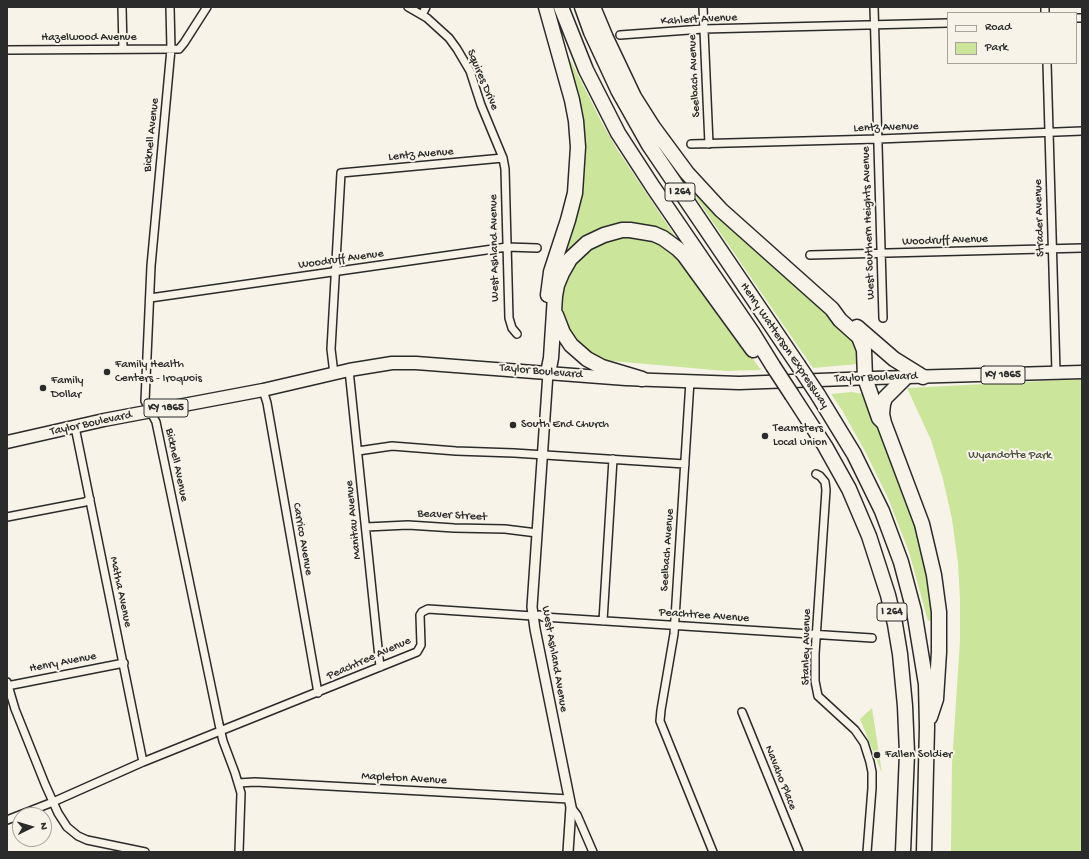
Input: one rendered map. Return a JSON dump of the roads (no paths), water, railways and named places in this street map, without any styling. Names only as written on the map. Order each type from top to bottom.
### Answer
[{"type":"highway","points":[[546,7],[572,100],[576,121],[578,147],[574,193],[568,220],[553,265],[549,283],[544,354],[548,373]]},
{"type":"highway","name":"Henry Watterson Expressway","points":[[561,7],[586,70],[618,133],[752,332],[825,446],[849,489],[869,536],[888,596],[895,624],[906,706],[907,753],[903,852]]},
{"type":"highway","name":"Henry Watterson Expressway","points":[[582,7],[618,90],[645,139],[818,395],[844,436],[863,470],[882,511],[898,555],[914,611],[926,684],[927,727],[924,852]]},
{"type":"highway","points":[[594,7],[627,84],[672,155],[721,210],[832,309],[840,320],[859,338],[863,345],[863,365],[865,378],[880,418],[884,423]]},
{"type":"highway","points":[[548,373],[551,358],[557,285],[562,273],[570,260],[587,243],[604,234],[630,230],[647,232],[671,243],[684,255],[763,364],[773,366]]},
{"type":"highway","points":[[832,309],[844,315],[894,359],[923,377]]},
{"type":"highway","points":[[554,310],[563,333],[571,345],[587,359],[602,366],[642,379]]},
{"type":"highway","points":[[906,377],[885,398],[882,414],[884,423],[916,503],[932,560],[936,587],[939,630],[936,700],[927,727]]},
{"type":"main road","name":"Taylor Boulevard","points":[[7,442],[150,411],[263,390],[349,370],[402,362],[690,382],[762,383],[865,378],[1082,372]]},
{"type":"street","points":[[122,7],[123,49]]},
{"type":"street","name":"Bicknell Avenue","points":[[170,7],[171,49],[155,219],[145,401],[156,422],[220,731],[241,793],[240,852]]},
{"type":"street","points":[[171,49],[179,49],[207,7]]},
{"type":"street","name":"Squires Drive","points":[[408,7],[422,15],[449,38],[463,59],[470,72],[481,105],[503,158]]},
{"type":"street","points":[[422,15],[426,7]]},
{"type":"street","name":"Seelbach Avenue","points":[[703,7],[709,144]]},
{"type":"street","name":"West Southern Heights Avenue","points":[[874,7],[884,318]]},
{"type":"street","name":"Kahlert Avenue","points":[[620,35],[703,30],[947,23]]},
{"type":"street","name":"Hazelwood Avenue","points":[[7,50],[171,49]]},
{"type":"street","name":"Strader Avenue","points":[[1047,64],[1056,372]]},
{"type":"street","name":"Lentz Avenue","points":[[691,144],[878,139],[1082,131]]},
{"type":"street","name":"West Ashland Avenue","points":[[503,158],[505,169],[509,318],[512,328],[518,334]]},
{"type":"street","name":"Lentz Avenue","points":[[335,272],[341,173],[503,158]]},
{"type":"street","name":"Woodruff Avenue","points":[[150,298],[506,247],[536,248]]},
{"type":"street","name":"Woodruff Avenue","points":[[810,255],[1082,248]]},
{"type":"street","points":[[334,374],[331,348],[335,272]]},
{"type":"street","name":"Manitau Avenue","points":[[349,370],[380,667]]},
{"type":"street","name":"West Ashland Avenue","points":[[548,373],[532,607],[570,803],[568,852]]},
{"type":"street","name":"Seelbach Avenue","points":[[690,382],[674,625],[660,721],[713,852]]},
{"type":"street","name":"Carrico Avenue","points":[[263,390],[267,404],[318,693]]},
{"type":"street","name":"Matha Avenue","points":[[75,427],[143,762]]},
{"type":"street","points":[[358,451],[392,446],[456,452],[542,455],[685,464]]},
{"type":"street","points":[[603,620],[613,459]]},
{"type":"street","name":"Stanley Avenue","points":[[816,474],[825,482],[826,490],[815,681],[818,696],[855,730],[864,743],[872,772],[867,852]]},
{"type":"street","points":[[7,517],[85,502],[90,499]]},
{"type":"street","name":"Beaver Street","points":[[366,527],[408,525],[505,529],[537,533]]},
{"type":"street","name":"Peachtree Avenue","points":[[7,820],[53,802],[143,762],[412,654],[420,649],[419,618],[424,610],[428,609],[533,616],[540,615],[543,617],[872,638]]},
{"type":"street","name":"Henry Avenue","points":[[7,684],[124,663]]},
{"type":"street","points":[[7,684],[15,709],[53,802],[67,826],[78,836],[95,843],[145,852]]},
{"type":"street","name":"Navaho Place","points":[[742,712],[747,728],[799,852]]},
{"type":"street","name":"Mapleton Avenue","points":[[238,783],[255,782],[570,803]]},
{"type":"street","points":[[570,803],[577,815],[593,852]]},
{"type":"place","name":"Family Health Centers - Iroquois","points":[[107,372]]},
{"type":"place","name":"Family Dollar","points":[[43,388]]},
{"type":"place","name":"South End Church","points":[[513,425]]},
{"type":"place","name":"Teamsters Local Union","points":[[765,436]]},
{"type":"place","name":"Fallen Soldier","points":[[877,755]]},
{"type":"park label","name":"Wyandotte Park","points":[[1010,456]]}]
